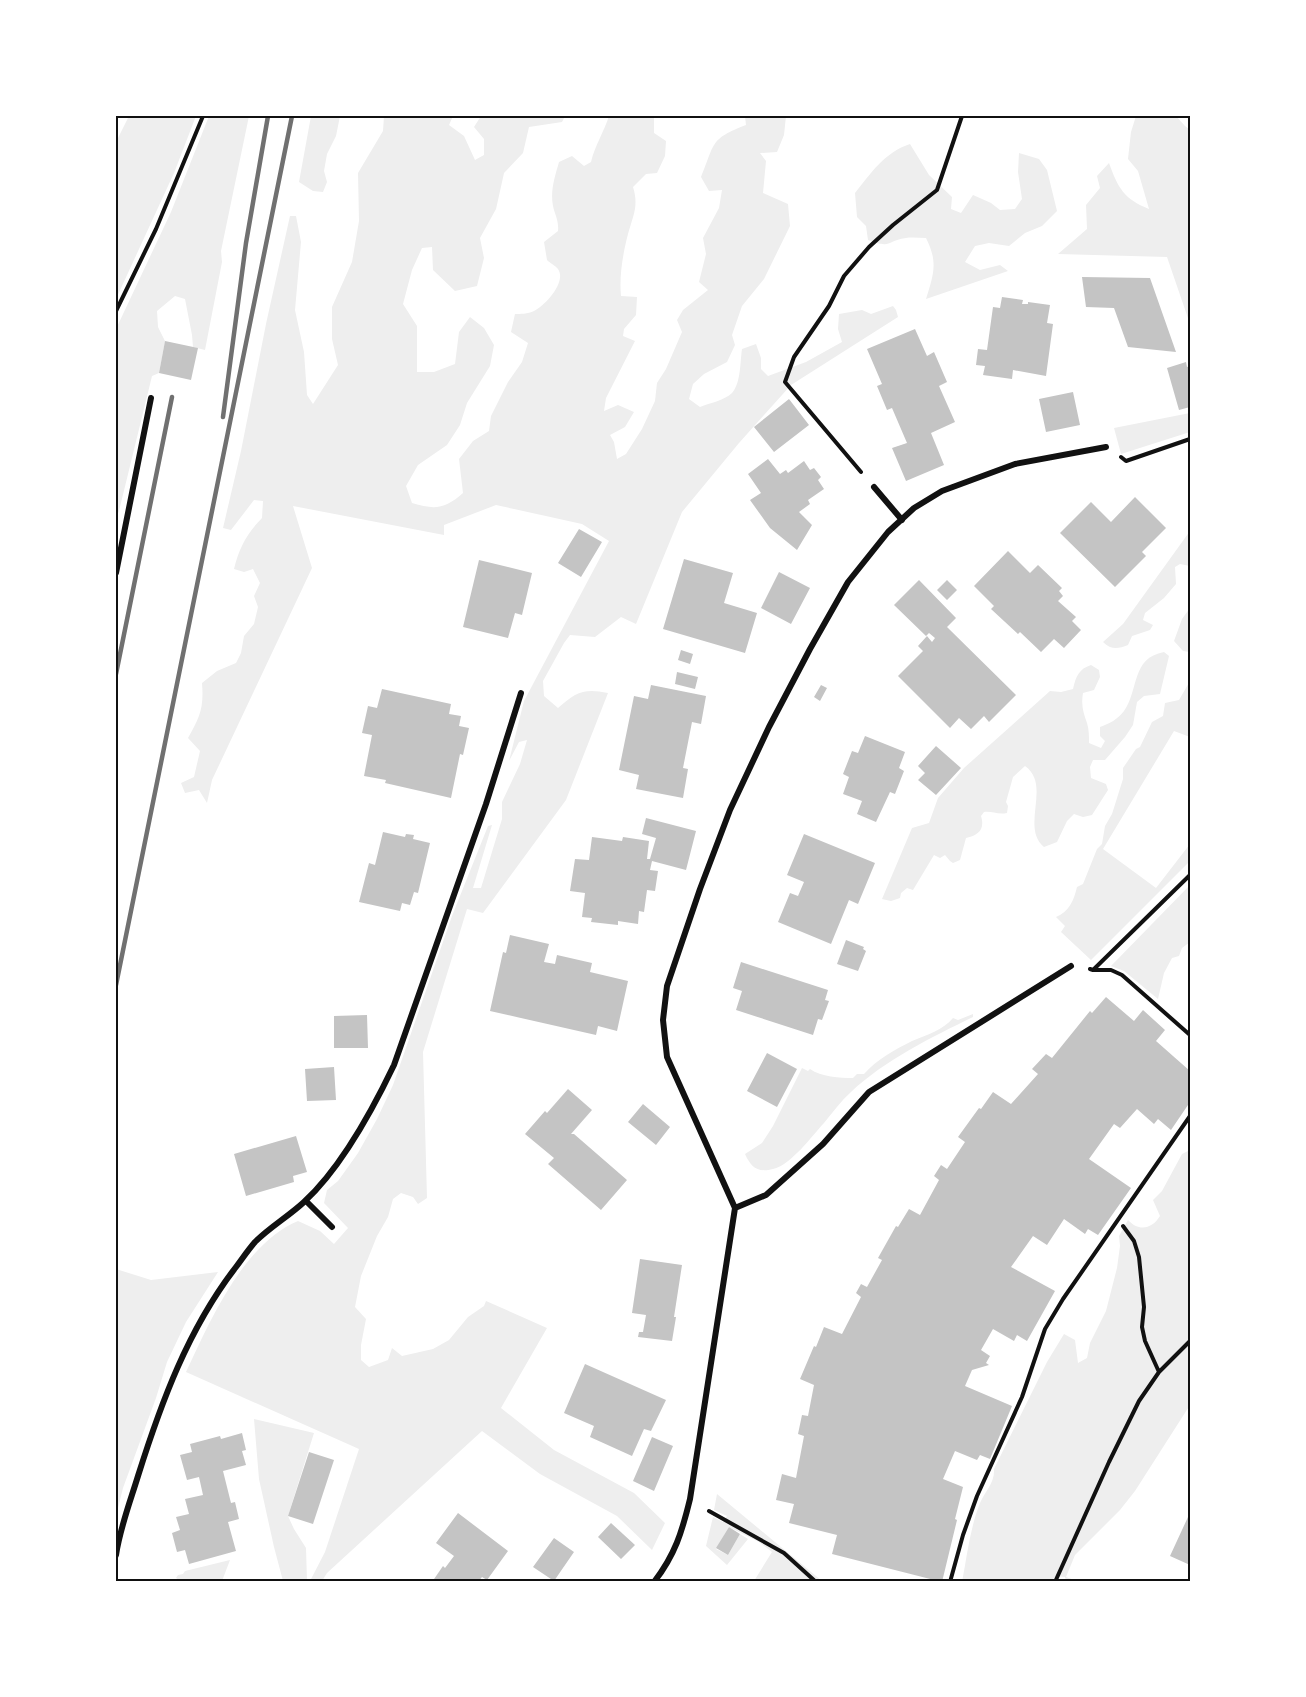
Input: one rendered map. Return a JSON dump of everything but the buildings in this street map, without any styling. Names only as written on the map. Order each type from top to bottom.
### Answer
[{"type":"street","points":[[116,573],[151,398]]},
{"type":"street","points":[[654,1581],[681,1537],[690,1499],[735,1208],[667,1058],[663,1020],[668,986],[699,889],[730,810],[769,727],[848,582],[888,532],[914,508],[942,491],[1015,464],[1106,447]]},
{"type":"street","points":[[874,486],[902,520]]},
{"type":"street","points":[[116,1555],[157,1416],[183,1354],[206,1312],[226,1280],[255,1243],[306,1201],[333,1168],[357,1135],[394,1065],[486,804],[521,693]]},
{"type":"street","points":[[735,1208],[766,1195],[823,1144],[869,1092],[1071,966]]},
{"type":"street","points":[[306,1201],[332,1227]]},
{"type":"path","points":[[116,311],[156,229],[203,116]]},
{"type":"path","points":[[874,486],[785,382],[786,376],[794,357],[829,306],[844,276],[869,247],[937,190],[962,116]]},
{"type":"path","points":[[1126,461],[1191,440]]},
{"type":"path","points":[[1093,970],[1191,875]]},
{"type":"path","points":[[1071,966],[1093,970],[1112,970],[1122,975],[1191,1035]]},
{"type":"path","points":[[950,1581],[963,1534],[977,1496],[1022,1397],[1045,1329],[1063,1299],[1191,1116]]},
{"type":"path","points":[[1124,1226],[1134,1241],[1139,1257],[1144,1307],[1142,1327],[1145,1341],[1160,1372]]},
{"type":"path","points":[[1055,1581],[1139,1401],[1160,1372],[1191,1341]]},
{"type":"path","points":[[708,1511],[784,1553],[816,1581]]},
{"type":"shaded area","points":[[129,116],[196,116],[174,173],[116,299],[116,153],[117,140]]},
{"type":"shaded area","points":[[209,116],[249,116],[221,251],[222,262],[205,350],[193,347],[185,299],[175,296],[157,311],[158,327],[165,341],[159,373],[152,376],[116,518],[116,329],[171,212]]},
{"type":"shaded area","points":[[311,116],[340,116],[336,136],[327,154],[324,171],[327,182],[323,192],[313,191],[299,182]]},
{"type":"shaded area","points":[[384,116],[453,116],[449,125],[464,136],[475,160],[484,155],[484,139],[474,127],[481,116],[565,116],[562,122],[529,127],[523,153],[504,173],[496,209],[480,238],[484,258],[477,286],[455,291],[433,270],[432,247],[422,248],[412,270],[403,304],[417,326],[417,372],[434,372],[455,364],[459,332],[470,317],[484,328],[494,345],[490,366],[467,403],[460,425],[447,445],[418,465],[406,486],[412,503],[439,507],[463,493],[459,459],[473,441],[489,431],[491,416],[508,382],[522,362],[528,343],[511,332],[515,314],[529,313],[539,308],[554,293],[560,280],[558,269],[547,260],[544,242],[558,231],[552,195],[559,162],[572,156],[584,166],[591,162],[609,116],[654,116],[654,133],[666,141],[665,156],[657,173],[646,174],[633,187],[635,205],[623,257],[621,296],[637,297],[636,315],[624,329],[623,336],[635,341],[606,398],[604,411],[618,405],[634,412],[625,427],[610,435],[614,442],[617,459],[626,454],[642,429],[655,401],[657,383],[666,369],[682,332],[677,320],[683,310],[708,290],[699,282],[706,254],[703,238],[719,208],[722,190],[709,191],[701,177],[715,144],[725,134],[746,125],[745,116],[786,116],[784,135],[777,152],[760,153],[766,161],[763,193],[788,204],[790,226],[764,279],[742,306],[732,335],[735,345],[727,362],[704,374],[693,384],[689,399],[700,407],[732,393],[739,378],[742,349],[756,344],[761,358],[761,369],[768,376],[806,362],[842,342],[838,329],[839,314],[862,310],[871,314],[893,306],[898,317],[791,385],[682,512],[636,624],[621,617],[595,637],[570,635],[543,681],[544,696],[558,708],[570,698],[586,691],[608,693],[566,800],[483,913],[467,909],[423,1052],[427,1198],[418,1204],[413,1197],[401,1193],[393,1199],[388,1217],[377,1236],[361,1276],[355,1307],[366,1319],[361,1345],[361,1360],[369,1367],[388,1360],[392,1348],[402,1356],[433,1349],[449,1340],[468,1317],[484,1306],[486,1301],[547,1328],[501,1408],[554,1450],[634,1493],[665,1523],[652,1550],[617,1516],[540,1474],[482,1431],[327,1573],[322,1581],[310,1581],[325,1552],[359,1449],[186,1372],[230,1286],[261,1247],[278,1232],[298,1221],[320,1231],[334,1244],[348,1228],[324,1203],[327,1190],[338,1181],[358,1153],[393,1085],[452,916],[488,826],[492,825],[473,888],[481,888],[502,819],[502,802],[520,764],[527,740],[519,742],[509,761],[524,701],[609,541],[582,524],[496,505],[444,525],[444,535],[293,506],[312,568],[212,780],[207,803],[199,790],[185,793],[181,783],[194,777],[200,751],[188,738],[200,712],[202,683],[217,671],[236,663],[241,653],[244,636],[254,624],[258,607],[254,596],[260,583],[253,569],[244,572],[234,569],[244,541],[262,518],[263,501],[254,500],[231,530],[223,528],[290,216],[296,216],[301,242],[295,310],[304,352],[307,395],[313,404],[338,365],[332,339],[332,307],[352,262],[359,221],[358,173],[383,131]]},
{"type":"shaded area","points":[[1136,116],[1176,116],[1190,130],[1190,324],[1167,257],[1058,254],[1087,229],[1086,205],[1100,188],[1097,176],[1109,163],[1123,192],[1133,201],[1149,209],[1138,171],[1128,159],[1131,132]]},
{"type":"shaded area","points":[[910,144],[929,175],[952,197],[951,209],[961,213],[973,195],[1000,210],[1015,209],[1022,199],[1018,172],[1019,153],[1039,159],[1047,170],[1057,211],[1042,226],[1025,233],[1009,246],[989,243],[975,246],[965,262],[980,270],[1000,265],[1008,271],[926,299],[934,268],[930,246],[926,238],[906,238],[885,244],[876,243],[868,240],[866,226],[857,217],[855,193],[886,158]]},
{"type":"shaded area","points":[[1190,413],[1190,432],[1121,454],[1114,428]]},
{"type":"shaded area","points":[[1190,531],[1190,566],[1180,564],[1175,567],[1176,584],[1164,598],[1145,613],[1143,620],[1153,625],[1150,630],[1132,636],[1128,645],[1115,648],[1106,645],[1103,642],[1123,624]]},
{"type":"shaded area","points":[[1190,608],[1190,652],[1183,651],[1174,641],[1182,619]]},
{"type":"shaded area","points":[[1164,652],[1169,656],[1160,694],[1144,696],[1137,702],[1133,725],[1125,737],[1105,760],[1093,760],[1090,767],[1091,778],[1106,784],[1108,790],[1092,815],[1083,817],[1074,814],[1067,821],[1057,842],[1044,847],[1037,839],[1035,829],[1036,784],[1033,774],[1025,766],[1013,777],[1006,802],[1007,813],[984,812],[981,816],[980,831],[966,838],[960,860],[953,863],[945,855],[940,858],[934,855],[913,890],[907,888],[901,893],[900,898],[891,901],[882,899],[912,828],[929,823],[938,798],[964,768],[1050,691],[1061,692],[1073,689],[1079,674],[1091,665],[1099,670],[1100,677],[1094,690],[1083,693],[1082,701],[1089,743],[1101,748],[1105,741],[1100,736],[1100,727],[1113,721],[1124,711],[1141,668],[1153,655]]},
{"type":"shaded area","points":[[1190,681],[1190,737],[1174,731],[1103,849],[1156,888],[1190,844],[1190,861],[1091,960],[1061,932],[1065,926],[1056,917],[1070,905],[1077,887],[1083,884],[1097,849],[1102,844],[1105,826],[1112,814],[1123,779],[1123,768],[1136,749],[1140,747],[1152,722],[1163,716],[1165,703],[1179,700]]},
{"type":"shaded area","points":[[1190,885],[1190,942],[1182,948],[1179,956],[1172,958],[1164,973],[1158,999],[1124,971],[1111,966]]},
{"type":"shaded area","points":[[973,1014],[973,1017],[909,1050],[864,1080],[787,1162],[773,1169],[763,1170],[755,1168],[750,1162],[745,1154],[762,1143],[802,1068],[820,1074],[853,1078],[857,1074],[864,1074],[899,1048],[940,1029],[953,1018],[958,1020]]},
{"type":"shaded area","points":[[1190,1150],[1190,1405],[1135,1491],[1120,1510],[1075,1555],[1066,1577],[1077,1581],[1066,1581],[1065,1577],[1057,1576],[1050,1581],[962,1582],[971,1532],[980,1503],[991,1483],[994,1469],[1047,1362],[1064,1334],[1075,1340],[1078,1363],[1087,1358],[1090,1343],[1106,1311],[1117,1268],[1119,1236],[1128,1220],[1132,1224],[1145,1227],[1157,1220],[1160,1216],[1153,1200],[1162,1191],[1182,1154]]},
{"type":"shaded area","points":[[116,1269],[151,1280],[218,1272],[186,1322],[167,1362],[123,1488],[116,1516]]},
{"type":"shaded area","points":[[254,1419],[314,1433],[288,1516],[306,1548],[307,1581],[283,1581],[259,1479]]},
{"type":"shaded area","points":[[717,1494],[822,1581],[754,1581],[772,1552],[759,1542],[729,1527],[716,1549],[728,1555],[740,1534],[748,1539],[727,1565],[706,1546],[713,1517],[723,1522],[727,1516],[714,1510]]},
{"type":"shaded area","points":[[230,1560],[222,1581],[180,1581],[176,1578],[185,1571]]},
{"type":"railway","points":[[223,417],[246,243],[268,116]]},
{"type":"railway","points":[[116,985],[292,116]]},
{"type":"railway","points":[[116,674],[172,397]]}]
